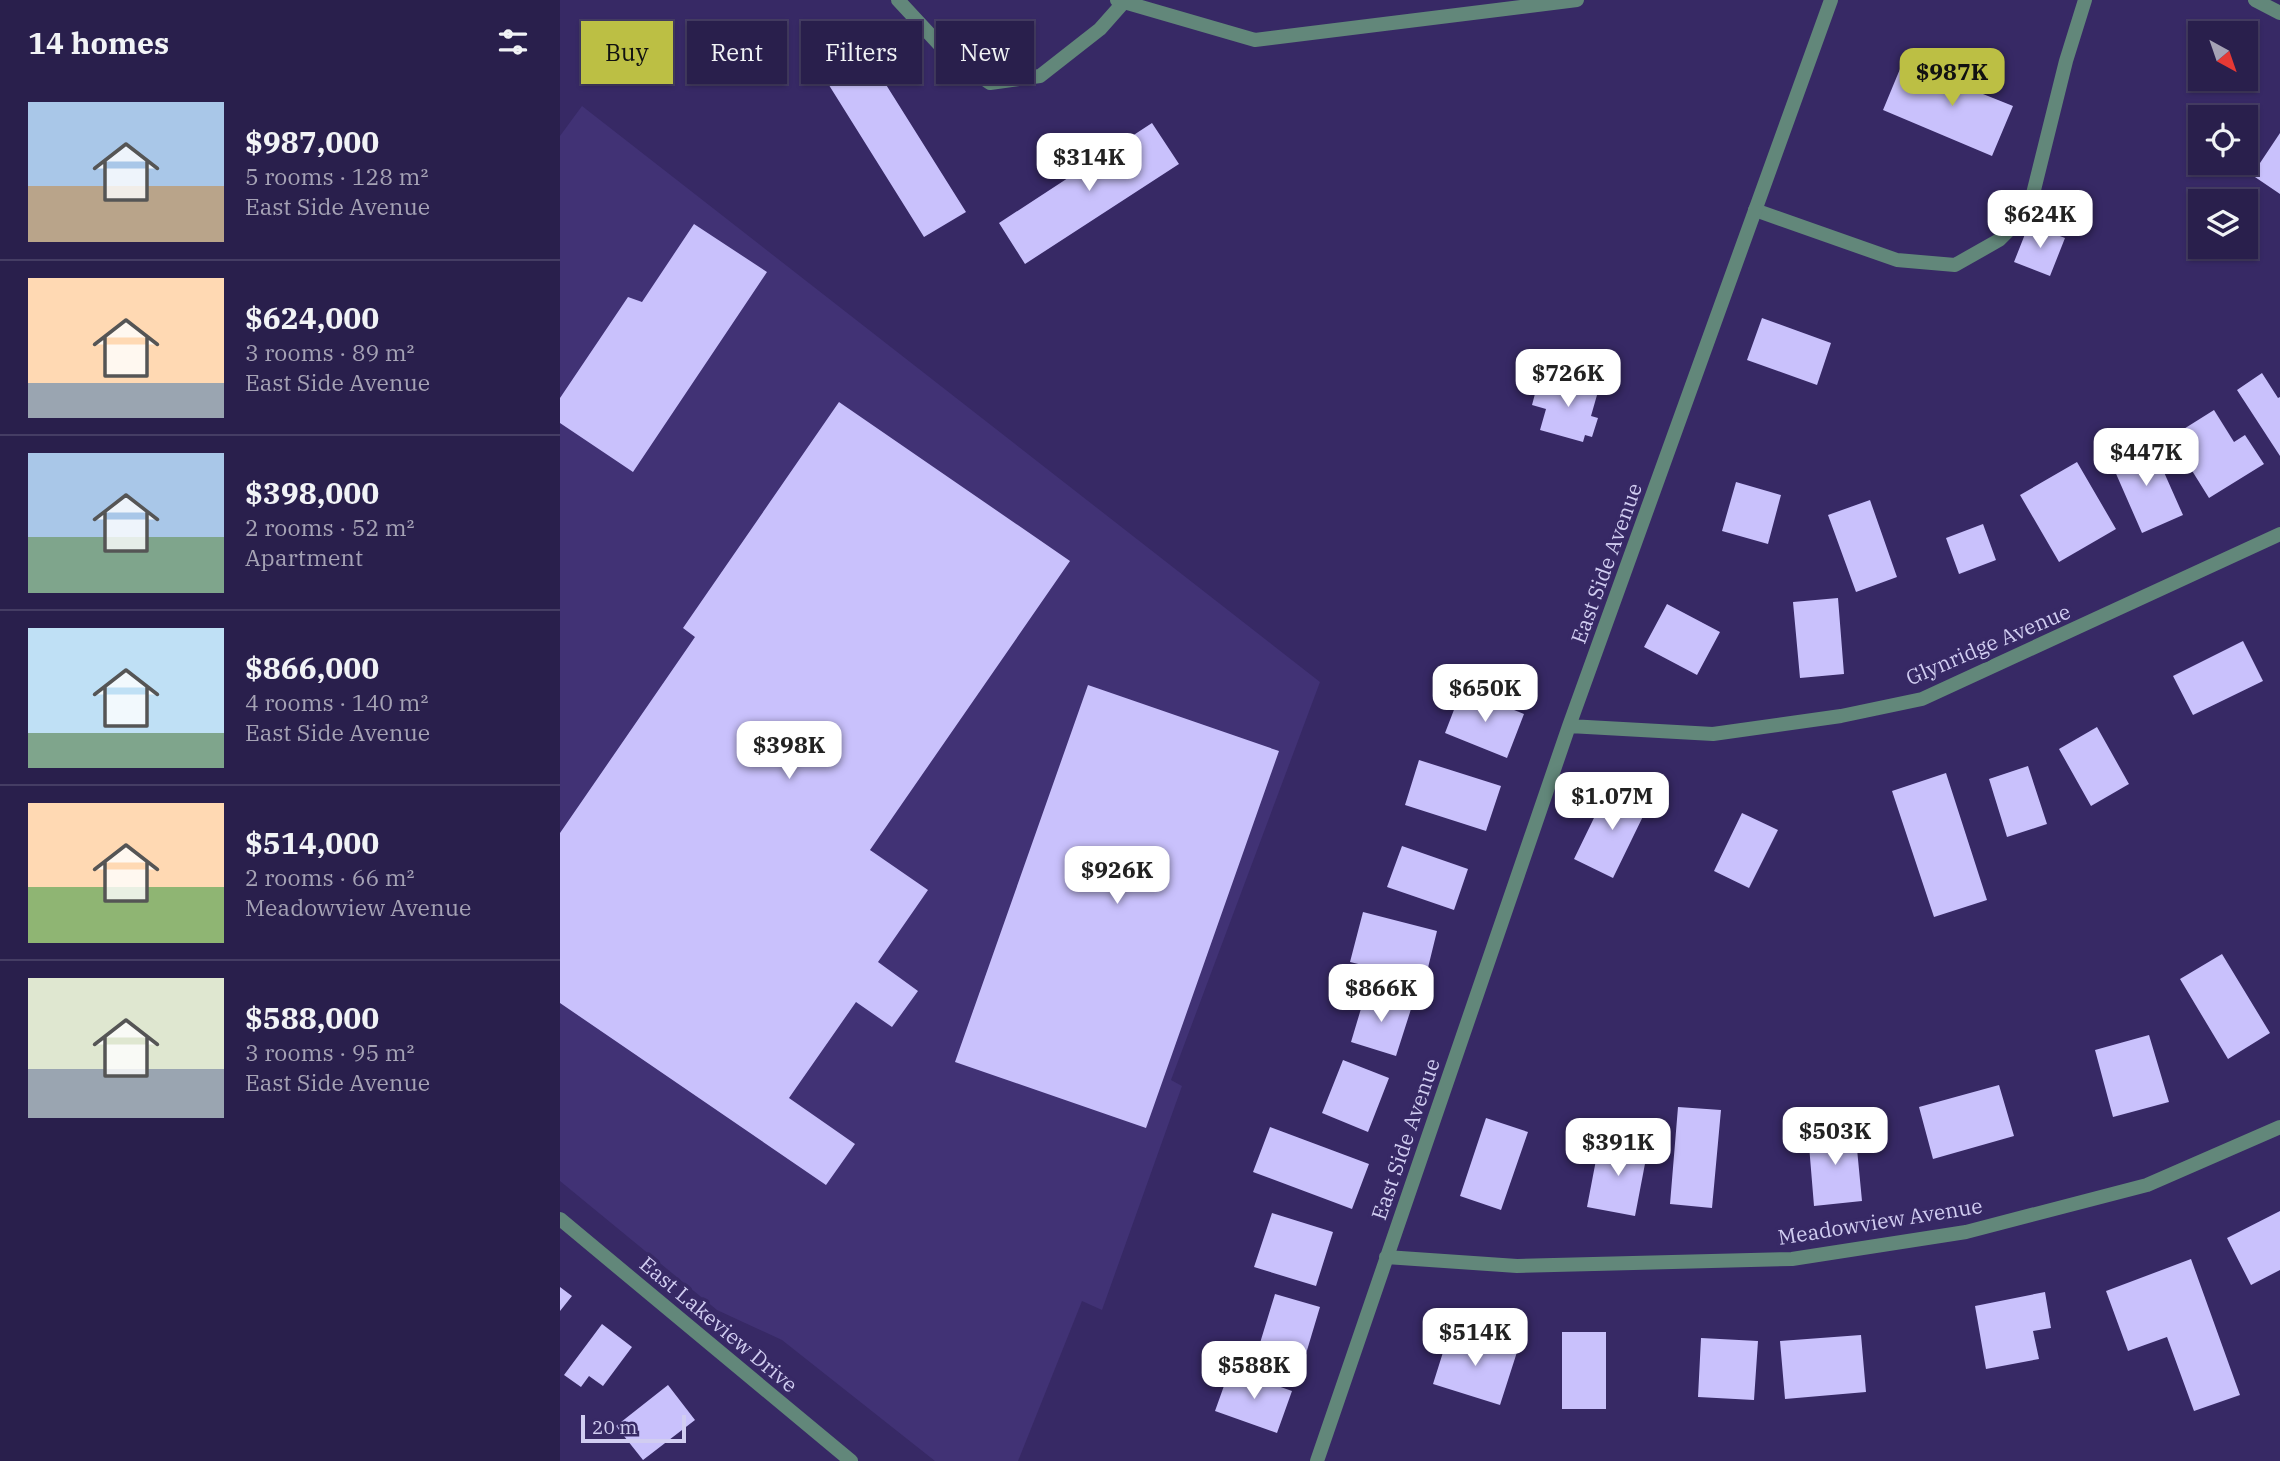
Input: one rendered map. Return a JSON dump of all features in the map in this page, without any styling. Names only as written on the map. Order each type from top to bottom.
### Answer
[{"type":"street","points":[[898,0],[949,55],[990,83],[1040,76],[1100,29],[1120,2],[1255,40],[1577,0]]},
{"type":"street","name":"East Side Avenue","points":[[1317,1461],[1569,726],[1831,0]]},
{"type":"street","points":[[1755,210],[1897,260],[1955,265],[1999,240],[2029,211],[2066,61],[2085,0]]},
{"type":"street","points":[[2255,0],[2280,13]]},
{"type":"street","name":"Glynridge Avenue","points":[[1569,726],[1713,734],[1841,716],[1922,699],[2280,534]]},
{"type":"street","name":"Meadowview Avenue","points":[[1386,1257],[1517,1266],[1792,1259],[1966,1231],[2147,1185],[2280,1127]]},
{"type":"street","name":"East Lakeview Drive","points":[[560,1219],[852,1461]]},
{"type":"shaded area","points":[[582,106],[1320,682],[1171,1080],[1182,1086],[1102,1310],[1082,1301],[1018,1461],[935,1461],[782,1340],[717,1310],[560,1181],[560,136]]},
{"type":"building","points":[[1959,66],[1989,79],[1983,94],[2013,106],[1992,156],[1883,110],[1900,69],[1949,90]]},
{"type":"building","points":[[828,84],[886,84],[966,212],[924,237]]},
{"type":"building","points":[[1152,123],[1179,164],[1025,264],[999,223]]},
{"type":"building","points":[[2280,133],[2280,194],[2252,175],[2258,175],[2258,166]]},
{"type":"building","points":[[694,224],[767,272],[633,472],[560,423],[560,398],[628,297],[642,302]]},
{"type":"building","points":[[2029,224],[2065,238],[2050,276],[2014,262]]},
{"type":"building","points":[[1762,318],[1831,343],[1817,385],[1747,360]]},
{"type":"building","points":[[2262,373],[2278,398],[2280,397],[2280,456],[2237,390]]},
{"type":"building","points":[[1553,376],[1599,388],[1591,416],[1598,418],[1592,437],[1585,435],[1583,442],[1540,430],[1546,409],[1532,405],[1536,390],[1548,394]]},
{"type":"building","points":[[839,402],[1070,561],[870,850],[928,890],[878,962],[918,991],[892,1027],[856,1002],[789,1098],[855,1144],[826,1185],[560,1003],[560,833],[695,637],[683,628]]},
{"type":"building","points":[[2214,410],[2234,442],[2245,435],[2264,464],[2209,498],[2171,437]]},
{"type":"building","points":[[2151,443],[2183,515],[2142,533],[2110,460]]},
{"type":"building","points":[[2077,462],[2116,529],[2059,562],[2020,495]]},
{"type":"building","points":[[1736,482],[1781,495],[1768,544],[1722,531]]},
{"type":"building","points":[[1870,500],[1897,577],[1856,592],[1828,515]]},
{"type":"building","points":[[1983,524],[1996,560],[1959,574],[1946,538]]},
{"type":"building","points":[[1838,598],[1844,674],[1800,678],[1793,602]]},
{"type":"building","points":[[1667,604],[1720,632],[1697,675],[1644,647]]},
{"type":"building","points":[[2243,641],[2263,681],[2193,715],[2173,676]]},
{"type":"building","points":[[1088,685],[1279,751],[1146,1128],[955,1062]]},
{"type":"building","points":[[1462,689],[1524,714],[1507,758],[1445,733]]},
{"type":"building","points":[[2097,727],[2129,784],[2091,806],[2059,749]]},
{"type":"building","points":[[1419,760],[1501,786],[1486,831],[1405,805]]},
{"type":"building","points":[[2028,766],[2047,824],[2007,837],[1989,779]]},
{"type":"building","points":[[1946,773],[1987,900],[1934,917],[1892,791]]},
{"type":"building","points":[[1610,785],[1649,804],[1613,878],[1574,859]]},
{"type":"building","points":[[1742,813],[1778,830],[1749,888],[1714,871]]},
{"type":"building","points":[[1402,846],[1468,869],[1454,910],[1387,887]]},
{"type":"building","points":[[1363,912],[1437,931],[1425,980],[1350,962]]},
{"type":"building","points":[[2222,954],[2270,1033],[2228,1059],[2180,979]]},
{"type":"building","points":[[1366,992],[1412,1006],[1396,1056],[1351,1042]]},
{"type":"building","points":[[2149,1035],[2169,1102],[2113,1117],[2095,1050]]},
{"type":"building","points":[[1343,1060],[1389,1078],[1368,1132],[1322,1113]]},
{"type":"building","points":[[1999,1085],[2014,1136],[1933,1159],[1919,1107]]},
{"type":"building","points":[[1678,1107],[1721,1110],[1712,1208],[1670,1204]]},
{"type":"building","points":[[1486,1118],[1528,1132],[1501,1210],[1460,1196]]},
{"type":"building","points":[[1270,1127],[1369,1164],[1352,1209],[1253,1172]]},
{"type":"building","points":[[1855,1128],[1862,1201],[1814,1206],[1808,1133]]},
{"type":"building","points":[[1600,1139],[1648,1148],[1635,1216],[1587,1207]]},
{"type":"building","points":[[2280,1211],[2280,1270],[2251,1285],[2227,1238]]},
{"type":"building","points":[[1272,1213],[1333,1232],[1316,1286],[1254,1267]]},
{"type":"building","points":[[2191,1259],[2240,1395],[2194,1411],[2167,1337],[2128,1351],[2106,1291]]},
{"type":"building","points":[[560,1287],[572,1296],[560,1311]]},
{"type":"building","points":[[2045,1292],[2051,1328],[2033,1331],[2039,1359],[1986,1369],[1975,1306]]},
{"type":"building","points":[[1275,1294],[1320,1307],[1305,1357],[1260,1343]]},
{"type":"building","points":[[602,1324],[632,1347],[603,1386],[589,1376],[581,1387],[564,1375]]},
{"type":"building","points":[[1450,1330],[1517,1352],[1500,1405],[1433,1384]]},
{"type":"building","points":[[1562,1332],[1606,1332],[1606,1409],[1562,1409]]},
{"type":"building","points":[[1861,1335],[1866,1392],[1785,1399],[1780,1341]]},
{"type":"building","points":[[1701,1338],[1758,1341],[1754,1400],[1698,1397]]},
{"type":"building","points":[[1230,1369],[1292,1391],[1277,1433],[1215,1411]]},
{"type":"building","points":[[668,1385],[695,1420],[643,1460],[616,1426]]}]
